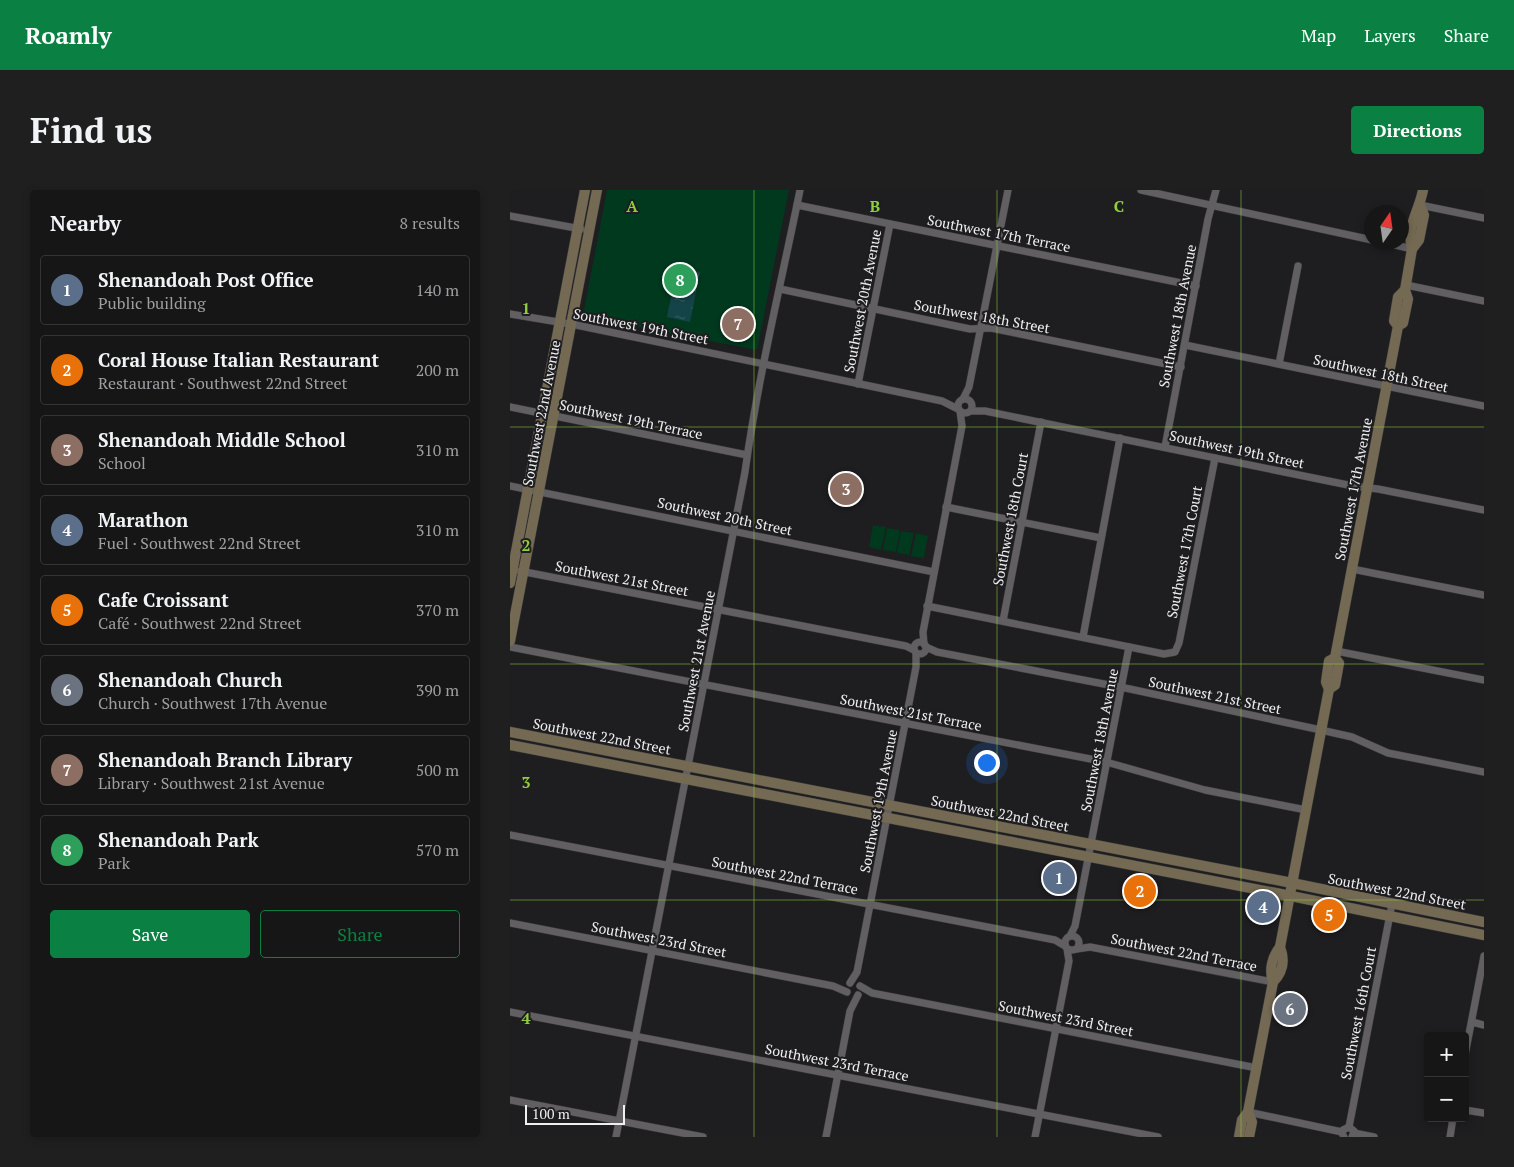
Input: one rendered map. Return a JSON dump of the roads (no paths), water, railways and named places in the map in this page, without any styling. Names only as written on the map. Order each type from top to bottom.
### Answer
[{"type":"main road","name":"Southwest 22nd Avenue","points":[[510,582],[585,190]]},
{"type":"main road","name":"Southwest 22nd Avenue","points":[[510,641],[597,190]]},
{"type":"main road","name":"Southwest 17th Avenue","points":[[1239,1137],[1242,1120],[1248,1112],[1257,1068],[1273,982],[1270,974],[1274,954],[1280,947],[1322,730],[1329,688],[1326,682],[1330,661],[1336,654],[1368,488],[1398,326],[1394,321],[1398,297],[1405,288],[1412,249],[1409,238],[1414,214],[1420,205],[1423,190]]},
{"type":"main road","name":"Southwest 22nd Street","points":[[510,732],[1292,883],[1484,922]]},
{"type":"main road","name":"Southwest 22nd Street","points":[[510,745],[1484,935]]},
{"type":"main road","name":"Southwest 17th Avenue","points":[[1248,1112],[1252,1122],[1249,1137]]},
{"type":"street","name":"Southwest 21st Avenue","points":[[616,1137],[703,684],[746,472],[747,455],[764,364],[800,190]]},
{"type":"street","points":[[969,387],[958,404],[959,410],[964,413],[971,407],[969,387],[1008,190]]},
{"type":"street","points":[[1141,190],[1364,238]]},
{"type":"street","name":"Southwest 18th Avenue","points":[[1165,447],[1216,190]]},
{"type":"street","points":[[1420,205],[1484,218]]},
{"type":"street","name":"Southwest 17th Terrace","points":[[797,206],[1196,286]]},
{"type":"street","points":[[510,216],[589,231]]},
{"type":"street","name":"Southwest 20th Avenue","points":[[858,384],[890,224]]},
{"type":"street","points":[[1279,364],[1298,266]]},
{"type":"street","points":[[1405,288],[1484,301]]},
{"type":"street","name":"Southwest 18th Street","points":[[780,289],[970,328],[991,328],[1180,367]]},
{"type":"street","name":"Southwest 19th Street","points":[[510,314],[942,401],[962,400],[971,407],[985,411],[1352,486],[1484,510]]},
{"type":"street","name":"Southwest 18th Street","points":[[1185,345],[1484,406]]},
{"type":"street","name":"Southwest 19th Street","points":[[942,401],[959,410]]},
{"type":"street","name":"Southwest 19th Terrace","points":[[510,407],[747,455]]},
{"type":"street","name":"Southwest 19th Avenue","points":[[849,988],[857,972],[962,426],[971,407]]},
{"type":"street","name":"Southwest 19th Avenue","points":[[959,410],[962,426]]},
{"type":"street","name":"Southwest 18th Court","points":[[1003,621],[1041,422]]},
{"type":"street","points":[[1083,637],[1120,438]]},
{"type":"street","name":"Southwest 17th Court","points":[[1129,646],[1164,654],[1172,654],[1177,651],[1214,458]]},
{"type":"street","name":"Southwest 20th Street","points":[[510,486],[934,572]]},
{"type":"street","points":[[946,507],[1101,538]]},
{"type":"street","points":[[1352,569],[1484,595]]},
{"type":"street","name":"Southwest 21st Street","points":[[511,570],[1121,688],[1322,730],[1352,737],[1388,753],[1484,772]]},
{"type":"street","points":[[928,606],[1129,646]]},
{"type":"street","name":"Southwest 18th Avenue","points":[[1035,1137],[1068,961],[1074,942],[1075,926],[1129,646]]},
{"type":"street","name":"Southwest 21st Terrace","points":[[510,647],[1106,762],[1213,792],[1306,810]]},
{"type":"street","points":[[1336,654],[1484,680]]},
{"type":"street","name":"Southwest 22nd Terrace","points":[[510,835],[870,905],[1074,942],[1090,947],[1273,982]]},
{"type":"street","name":"Southwest 16th Court","points":[[1349,1127],[1392,904]]},
{"type":"street","name":"Southwest 23rd Street","points":[[510,923],[849,988]]},
{"type":"street","name":"Southwest 22nd Terrace","points":[[1055,940],[1066,948]]},
{"type":"street","points":[[1066,948],[1074,942]]},
{"type":"street","name":"Southwest 18th Avenue","points":[[1068,961],[1066,948],[1074,942]]},
{"type":"street","points":[[1469,1036],[1484,956]]},
{"type":"street","name":"Southwest 19th Avenue","points":[[857,972],[860,986]]},
{"type":"street","points":[[849,988],[855,982],[860,986],[861,991],[851,1008]]},
{"type":"street","name":"Southwest 23rd Street","points":[[860,986],[871,993]]},
{"type":"street","points":[[849,988],[853,996],[858,995]]},
{"type":"street","points":[[826,1137],[851,1008],[849,988]]},
{"type":"street","name":"Southwest 23rd Street","points":[[858,995],[871,993],[1257,1068]]},
{"type":"street","name":"Southwest 23rd Terrace","points":[[510,1012],[1158,1137]]},
{"type":"street","points":[[1472,1022],[1484,1025]]},
{"type":"street","points":[[510,1100],[703,1137]]},
{"type":"street","points":[[1469,1111],[1484,1113]]},
{"type":"street","points":[[1248,1112],[1343,1134],[1345,1127],[1349,1127],[1352,1128],[1353,1135],[1374,1137]]},
{"type":"street","points":[[1450,1137],[1452,1122]]},
{"type":"water","points":[[676,267],[700,272],[690,322],[667,317]]},
{"type":"place","name":"Shenandoah Park","points":[[680,280]]},
{"type":"place","name":"Shenandoah Branch Library","points":[[738,324]]},
{"type":"place","name":"Shenandoah Middle School","points":[[846,489]]},
{"type":"place","name":"Shenandoah Post Office","points":[[1059,878]]},
{"type":"place","name":"Coral House Italian Restaurant","points":[[1140,891]]},
{"type":"place","name":"Marathon","points":[[1263,907]]},
{"type":"place","name":"Cafe Croissant","points":[[1329,915]]},
{"type":"place","name":"Shenandoah Church","points":[[1290,1009]]}]
